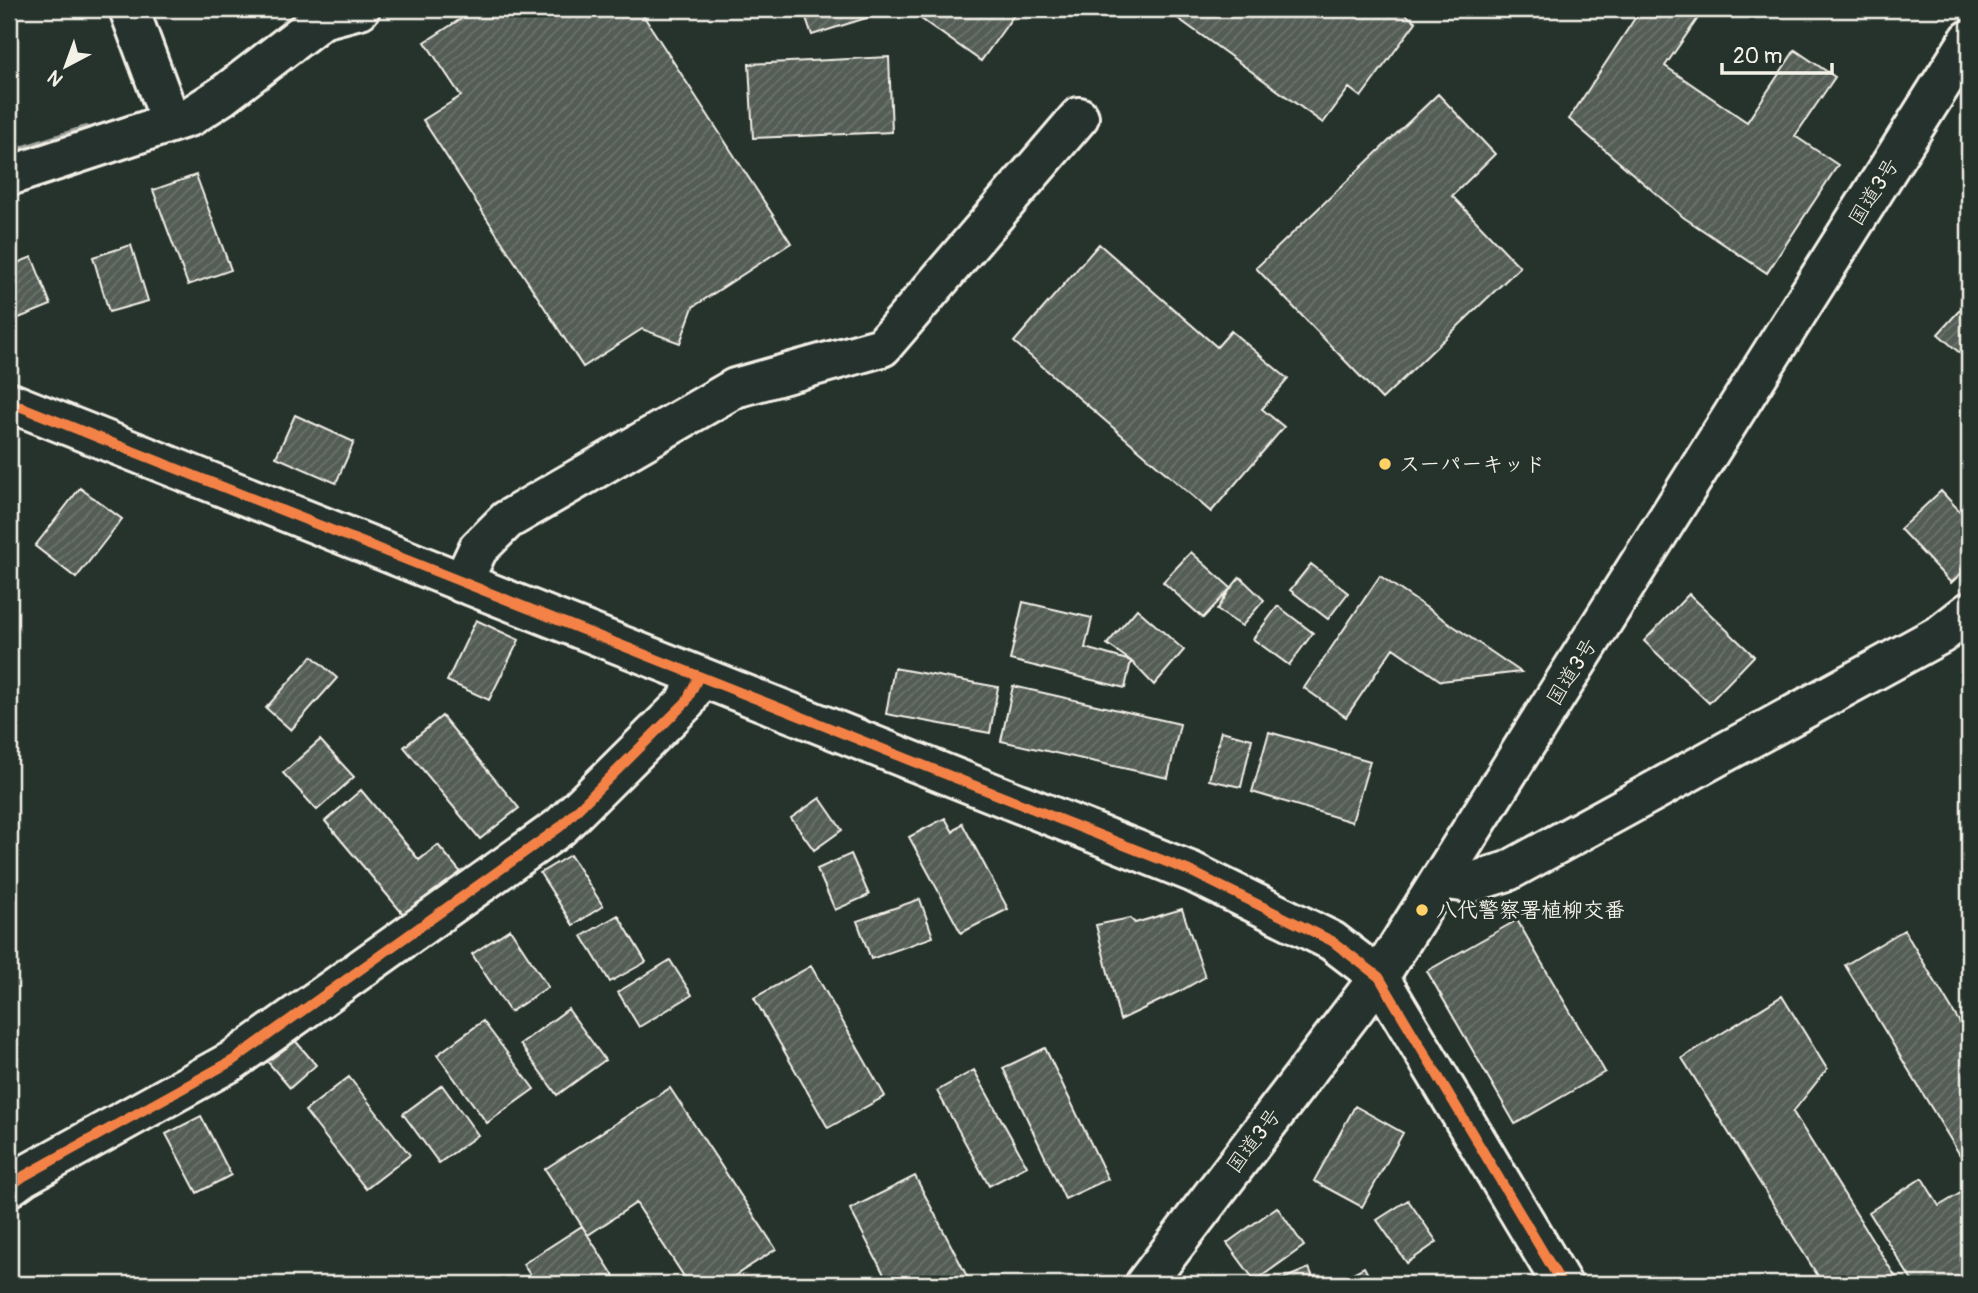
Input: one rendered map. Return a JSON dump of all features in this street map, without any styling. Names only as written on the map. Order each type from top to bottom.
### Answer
[{"type":"main road","points":[[129,9],[172,122]]},
{"type":"main road","points":[[9,176],[191,116],[222,96],[278,52],[293,44],[323,19],[360,9]]},
{"type":"main road","name":"国道3号","points":[[1145,1284],[1379,976],[1969,40]]},
{"type":"main road","points":[[462,583],[478,549],[507,520],[735,388],[882,347],[1079,117]]},
{"type":"main road","points":[[9,402],[1192,872],[1332,941],[1379,976],[1562,1284]]},
{"type":"main road","points":[[1441,879],[1469,883],[1508,871],[1941,634],[1969,612]]},
{"type":"main road","points":[[9,1187],[24,1176],[232,1061],[560,827],[686,702],[699,676]]},
{"type":"building","points":[[476,9],[639,9],[791,243],[693,307],[680,343],[642,329],[583,367],[423,120],[461,96],[425,42]]},
{"type":"building","points":[[803,9],[895,9],[812,35]]},
{"type":"building","points":[[907,9],[1006,9],[1014,15],[981,61]]},
{"type":"building","points":[[1165,9],[1398,9],[1416,22],[1361,97],[1349,88],[1323,123]]},
{"type":"building","points":[[1641,9],[1684,9],[1698,18],[1665,66],[1747,122],[1795,50],[1835,77],[1795,136],[1838,165],[1767,273],[1683,217],[1569,119]]},
{"type":"building","points":[[889,57],[892,132],[753,138],[749,64]]},
{"type":"building","points":[[1438,94],[1495,154],[1452,196],[1520,267],[1382,399],[1256,268]]},
{"type":"building","points":[[196,175],[231,270],[188,285],[153,190]]},
{"type":"building","points":[[1099,244],[1217,347],[1231,331],[1288,379],[1262,409],[1284,427],[1211,512],[1014,342]]},
{"type":"building","points":[[131,245],[148,301],[109,312],[93,257]]},
{"type":"building","points":[[32,257],[51,305],[9,322],[9,266]]},
{"type":"building","points":[[1966,303],[1969,306],[1969,361],[1938,334]]},
{"type":"building","points":[[295,415],[354,442],[336,483],[276,457]]},
{"type":"building","points":[[80,488],[122,519],[76,578],[35,546]]},
{"type":"building","points":[[1941,491],[1969,521],[1969,566],[1951,583],[1900,529]]},
{"type":"building","points":[[1191,552],[1231,588],[1203,618],[1163,582]]},
{"type":"building","points":[[1311,564],[1348,593],[1328,619],[1290,590]]},
{"type":"building","points":[[1380,576],[1521,672],[1441,681],[1393,648],[1346,717],[1304,688]]},
{"type":"building","points":[[1240,577],[1264,600],[1242,626],[1217,610]]},
{"type":"building","points":[[1689,594],[1754,656],[1709,703],[1644,641]]},
{"type":"building","points":[[1023,602],[1092,618],[1085,648],[1131,661],[1125,688],[1010,660]]},
{"type":"building","points":[[1278,606],[1313,633],[1289,665],[1253,639]]},
{"type":"building","points":[[1137,609],[1184,650],[1154,685],[1131,661],[1107,644]]},
{"type":"building","points":[[476,620],[519,640],[489,700],[447,681]]},
{"type":"building","points":[[312,656],[337,678],[291,730],[266,708]]},
{"type":"building","points":[[894,668],[998,687],[990,733],[886,714]]},
{"type":"building","points":[[1013,686],[1180,724],[1168,778],[1001,741]]},
{"type":"building","points":[[442,716],[519,808],[480,839],[404,747]]},
{"type":"building","points":[[1221,731],[1252,739],[1241,787],[1209,780]]},
{"type":"building","points":[[1269,732],[1370,761],[1352,822],[1252,792]]},
{"type":"building","points":[[320,740],[354,777],[317,810],[283,773]]},
{"type":"building","points":[[361,790],[419,860],[438,845],[468,881],[414,927],[325,821]]},
{"type":"building","points":[[820,798],[842,830],[814,850],[791,818]]},
{"type":"building","points":[[945,818],[953,832],[962,823],[1008,909],[961,933],[909,837]]},
{"type":"building","points":[[851,854],[869,895],[835,910],[817,869]]},
{"type":"building","points":[[570,855],[603,906],[573,925],[540,873]]},
{"type":"building","points":[[920,899],[933,937],[871,959],[857,921]]},
{"type":"building","points":[[1182,909],[1205,977],[1120,1020],[1096,925],[1130,918],[1135,923]]},
{"type":"building","points":[[618,915],[646,962],[610,982],[582,936]]},
{"type":"building","points":[[1517,920],[1605,1072],[1515,1124],[1427,971]]},
{"type":"building","points":[[510,929],[548,987],[510,1012],[472,954]]},
{"type":"building","points":[[1904,930],[1969,1038],[1969,1170],[1845,965]]},
{"type":"building","points":[[670,960],[692,995],[639,1027],[618,992]]},
{"type":"building","points":[[811,966],[885,1096],[828,1128],[754,998]]},
{"type":"building","points":[[1782,996],[1827,1069],[1793,1112],[1900,1284],[1823,1284],[1682,1058]]},
{"type":"building","points":[[568,1009],[605,1060],[557,1095],[520,1044]]},
{"type":"building","points":[[483,1021],[534,1089],[487,1123],[437,1055]]},
{"type":"building","points":[[293,1038],[316,1065],[290,1088],[267,1061]]},
{"type":"building","points":[[1045,1048],[1108,1179],[1065,1199],[1003,1068]]},
{"type":"building","points":[[974,1070],[1027,1166],[989,1186],[937,1091]]},
{"type":"building","points":[[349,1077],[410,1155],[366,1189],[305,1111]]},
{"type":"building","points":[[442,1085],[478,1135],[439,1163],[403,1114]]},
{"type":"building","points":[[670,1088],[776,1249],[722,1284],[689,1284],[636,1203],[588,1235],[545,1169]]},
{"type":"building","points":[[1355,1106],[1403,1133],[1362,1207],[1314,1181]]},
{"type":"building","points":[[201,1116],[231,1175],[197,1193],[166,1134]]},
{"type":"building","points":[[915,1176],[971,1284],[889,1284],[850,1209]]},
{"type":"building","points":[[1922,1178],[1939,1206],[1969,1188],[1969,1270],[1946,1284],[1914,1284],[1869,1212]]},
{"type":"building","points":[[1408,1200],[1437,1242],[1407,1263],[1377,1220]]},
{"type":"building","points":[[1277,1207],[1304,1246],[1255,1281],[1227,1243]]},
{"type":"building","points":[[582,1226],[619,1284],[536,1284],[523,1264]]},
{"type":"building","points":[[1364,1267],[1373,1284],[1333,1284]]},
{"type":"building","points":[[1309,1268],[1316,1284],[1276,1282]]},
{"type":"waterway","points":[[9,155],[86,130]]},
{"type":"cycle path","points":[[9,402],[1192,872],[1332,941],[1379,977],[1562,1284]]},
{"type":"cycle path","points":[[9,1187],[24,1176],[232,1061],[560,827],[686,702],[699,676]]},
{"type":"place","name":"スーパーキッド","points":[[1385,464]]},
{"type":"place","name":"八代警察署植柳交番","points":[[1422,910]]}]
